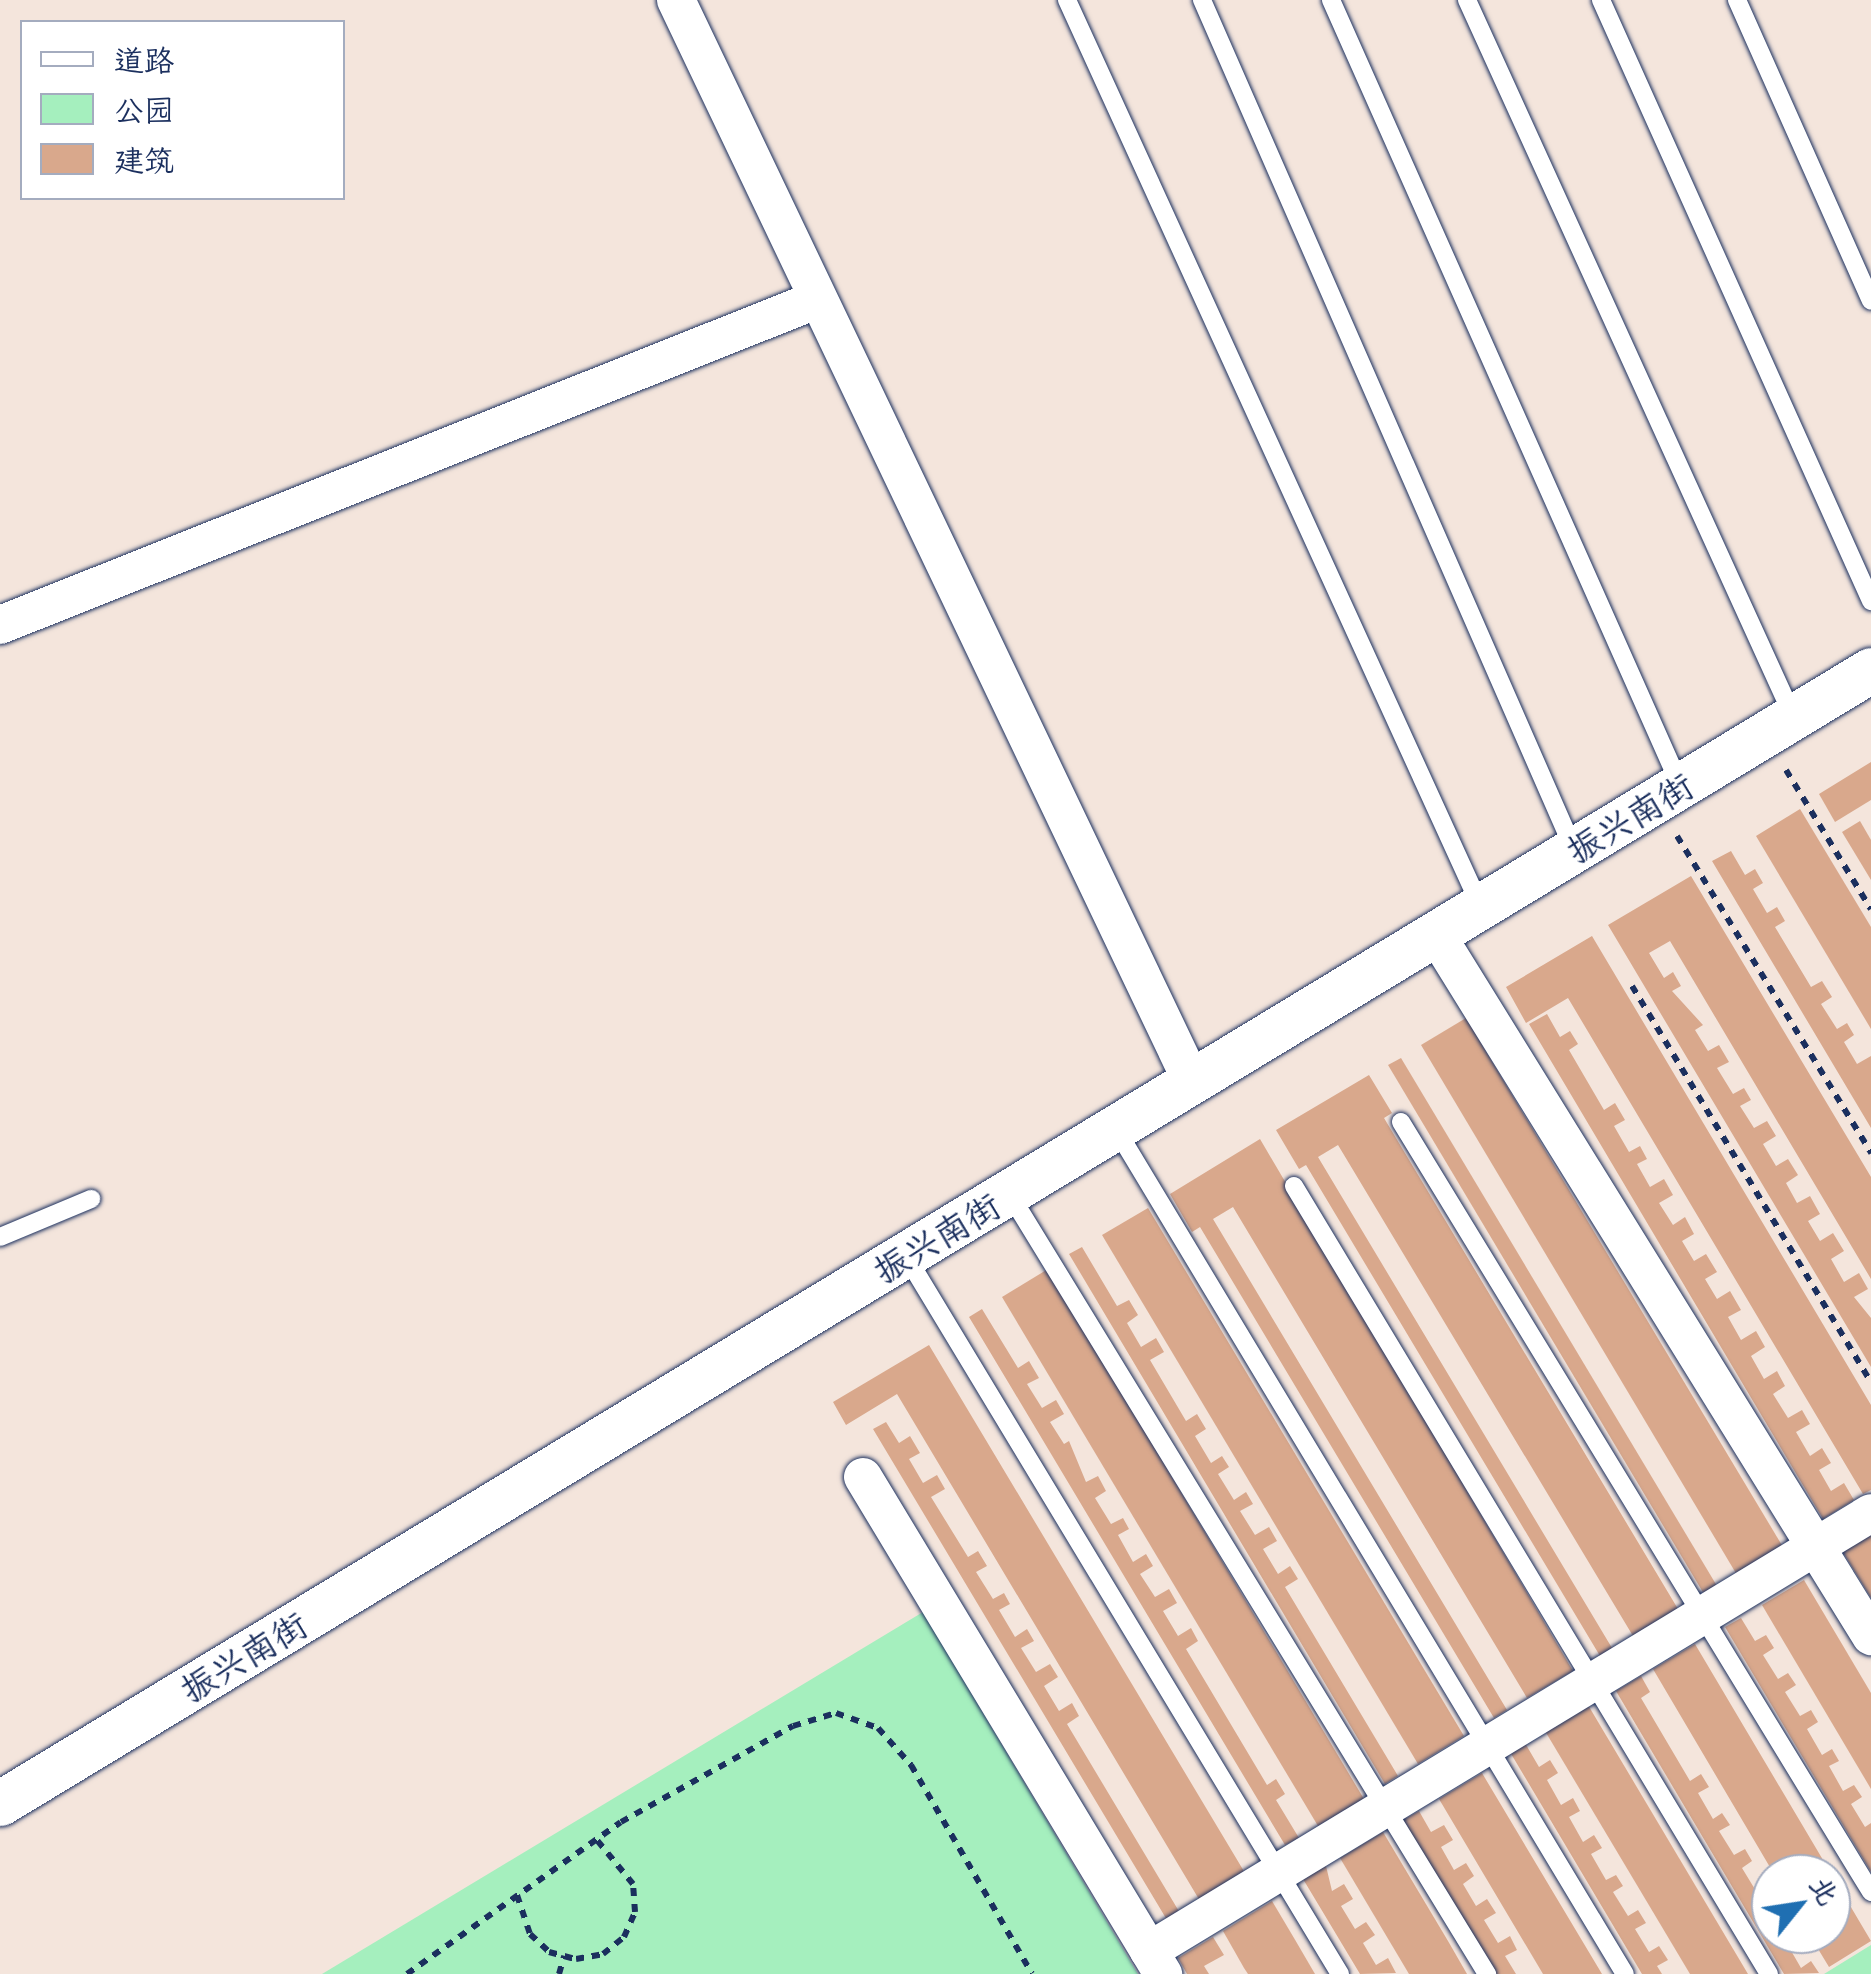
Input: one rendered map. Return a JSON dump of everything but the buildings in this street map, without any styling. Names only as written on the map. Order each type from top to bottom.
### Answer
[{"type":"street","points":[[684,3],[816,300],[1192,1082]]},
{"type":"street","points":[[0,624],[816,300]]},
{"type":"street","name":"振兴南街","points":[[0,1803],[1871,670]]},
{"type":"street","points":[[1436,934],[1871,1636]]},
{"type":"street","points":[[863,1477],[1156,1962],[1279,1872],[1871,1513]]},
{"type":"lane","points":[[1067,0],[1481,907]]},
{"type":"lane","points":[[1202,0],[1574,850]]},
{"type":"lane","points":[[1331,0],[1668,793]]},
{"type":"lane","points":[[1467,0],[1779,726]]},
{"type":"lane","points":[[1602,0],[1871,601]]},
{"type":"lane","points":[[1736,0],[1871,302]]},
{"type":"lane","points":[[1401,1122],[1871,1892]]},
{"type":"lane","points":[[1116,1129],[1626,1974]]},
{"type":"lane","points":[[1294,1186],[1770,1974]]},
{"type":"lane","points":[[1009,1193],[1487,1974]]},
{"type":"lane","points":[[0,1237],[91,1200]]},
{"type":"lane","points":[[906,1256],[1340,1974]]},
{"type":"path","points":[[1779,726],[1871,910]]},
{"type":"path","points":[[1668,793],[1871,1153]]},
{"type":"path","points":[[1632,986],[1871,1382]]},
{"type":"path","points":[[407,1974],[596,1839],[792,1726],[836,1713],[857,1716],[878,1728],[911,1765],[1032,1974]]},
{"type":"path","points":[[517,1895],[530,1934],[564,1956],[603,1954],[624,1937],[635,1912],[634,1884],[596,1839]]},
{"type":"path","points":[[559,1974],[564,1956]]},
{"type":"green space","points":[[923,1612],[1138,1974],[322,1974]]},
{"type":"green space","points":[[1871,1945],[1871,1974],[1824,1974]]}]
